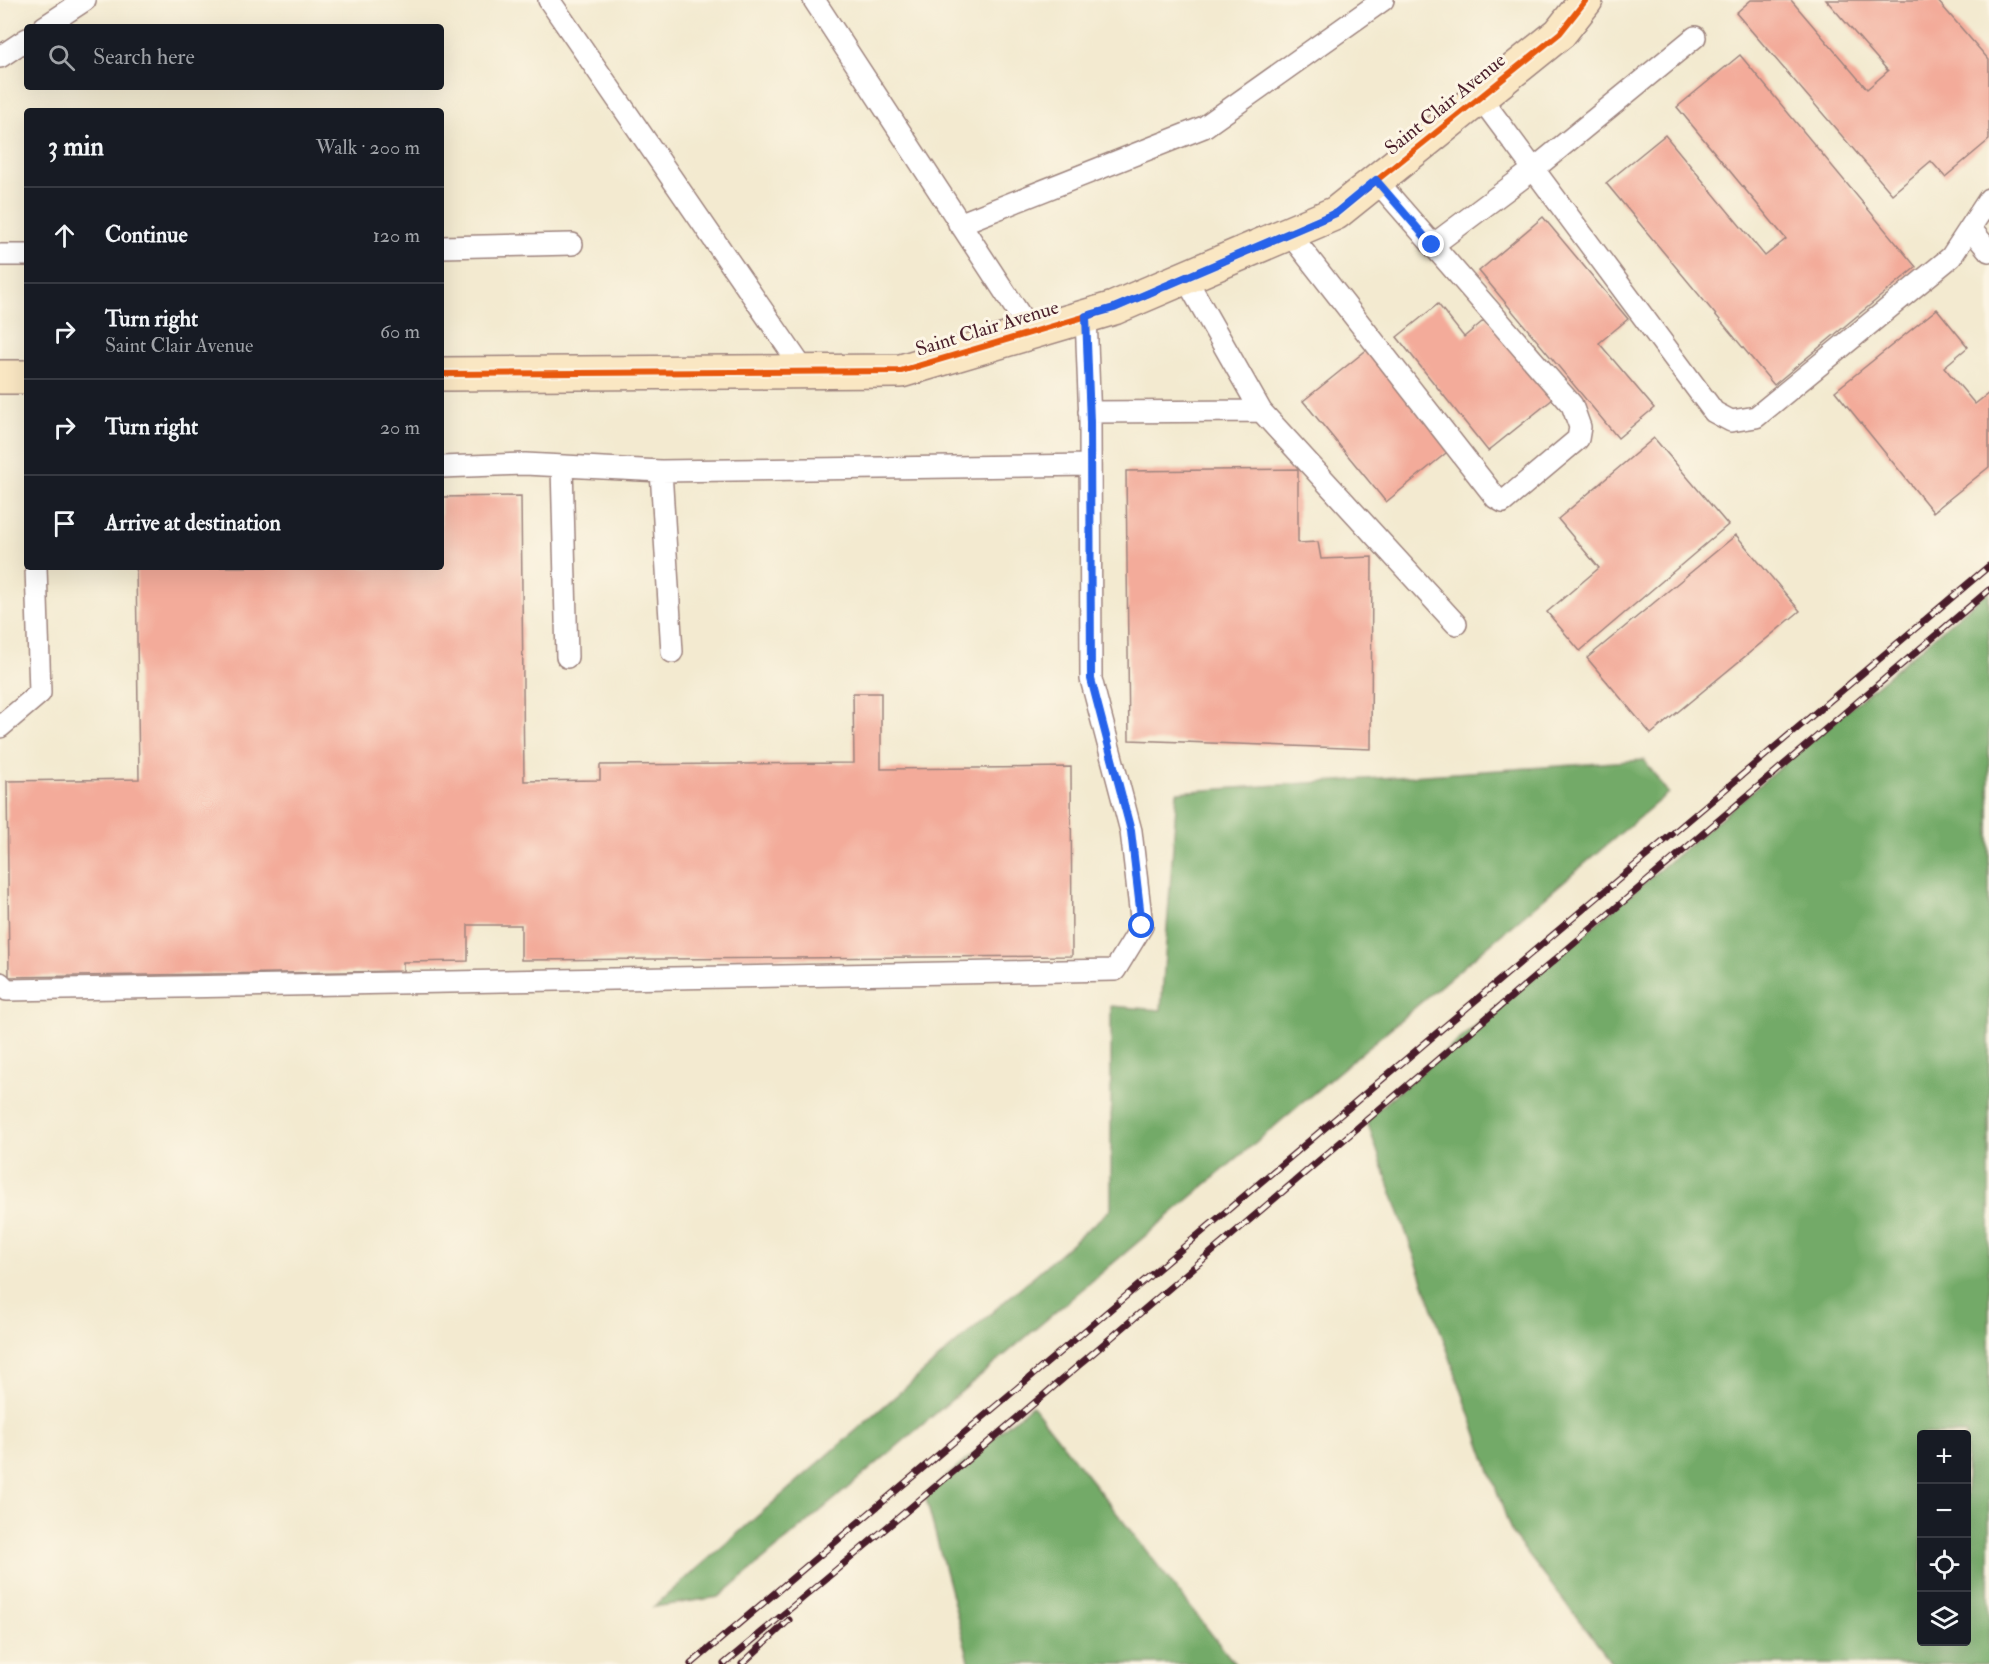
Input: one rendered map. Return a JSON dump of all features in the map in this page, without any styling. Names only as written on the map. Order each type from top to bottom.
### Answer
[{"type":"street","name":"Saint Clair Avenue","points":[[444,374],[901,371],[1114,308],[1336,213],[1560,33],[1586,0]]},
{"type":"street","points":[[0,377],[24,377]]},
{"type":"lane","points":[[48,24],[84,0]]},
{"type":"lane","points":[[549,0],[806,372]]},
{"type":"lane","points":[[813,0],[1030,332]]},
{"type":"lane","points":[[959,224],[1204,127],[1383,0]]},
{"type":"lane","points":[[1432,245],[1534,169],[1695,37]]},
{"type":"lane","points":[[0,57],[24,41]]},
{"type":"lane","points":[[1480,97],[1714,412],[1731,421],[1756,417],[1951,257],[1989,199]]},
{"type":"lane","points":[[1289,233],[1496,498],[1503,502],[1578,439],[1580,427],[1572,405],[1376,180]]},
{"type":"lane","points":[[1970,228],[1989,251]]},
{"type":"lane","points":[[444,247],[572,244]]},
{"type":"lane","points":[[0,255],[24,255]]},
{"type":"lane","points":[[1185,277],[1261,411],[1456,624]]},
{"type":"lane","points":[[0,983],[7,990],[1115,970],[1142,926],[1131,831],[1091,679],[1090,465],[1086,316]]},
{"type":"lane","points":[[1089,412],[1261,411]]},
{"type":"lane","points":[[444,467],[525,464],[661,471],[1090,465]]},
{"type":"lane","points":[[562,466],[567,657]]},
{"type":"lane","points":[[661,471],[672,652]]},
{"type":"lane","points":[[0,727],[40,693],[36,570]]},
{"type":"green space","points":[[1989,590],[1989,1664],[1613,1664],[1512,1534],[1366,1119]]},
{"type":"green space","points":[[1644,760],[1668,793],[719,1597],[653,1607],[1111,1209],[1111,1006],[1161,1010],[1177,792]]},
{"type":"green space","points":[[1032,1405],[1235,1664],[970,1664],[925,1495]]},
{"type":"building","points":[[1751,0],[1791,0],[1867,89],[1888,71],[1826,0],[1937,0],[1989,60],[1989,140],[1945,177],[1931,161],[1892,194],[1736,13]]},
{"type":"building","points":[[1740,55],[1916,267],[1774,385],[1606,183],[1665,135],[1765,256],[1786,239],[1677,107]]},
{"type":"building","points":[[1543,217],[1628,319],[1599,343],[1654,408],[1618,438],[1479,271]]},
{"type":"building","points":[[1438,304],[1464,337],[1488,317],[1553,399],[1488,451],[1397,337]]},
{"type":"building","points":[[1937,309],[1968,347],[1944,367],[1975,404],[1989,393],[1989,467],[1933,512],[1835,391]]},
{"type":"building","points":[[1369,348],[1451,449],[1386,502],[1303,401]]},
{"type":"building","points":[[1654,438],[1728,525],[1580,651],[1547,612],[1599,568],[1558,519]]},
{"type":"building","points":[[1298,469],[1298,543],[1318,542],[1321,559],[1372,557],[1371,749],[1129,740],[1126,471]]},
{"type":"building","points":[[521,496],[524,781],[600,780],[600,765],[854,763],[853,693],[881,693],[881,769],[1071,767],[1072,956],[521,960],[521,925],[468,925],[468,961],[403,962],[403,971],[9,977],[7,781],[139,779],[136,570],[444,570],[444,497]]},
{"type":"building","points":[[1736,535],[1800,611],[1651,734],[1587,658]]},
{"type":"railway","points":[[691,1664],[1989,566]]},
{"type":"railway","points":[[724,1664],[984,1446],[1989,590]]},
{"type":"railway","points":[[742,1664],[789,1620]]},
{"type":"cycle path","points":[[444,374],[901,371],[1114,308],[1336,213],[1560,33],[1586,0]]},
{"type":"route","points":[[1142,926],[1131,831],[1091,679],[1090,422],[1086,316],[1114,308],[1336,213],[1376,180],[1432,245]]}]
